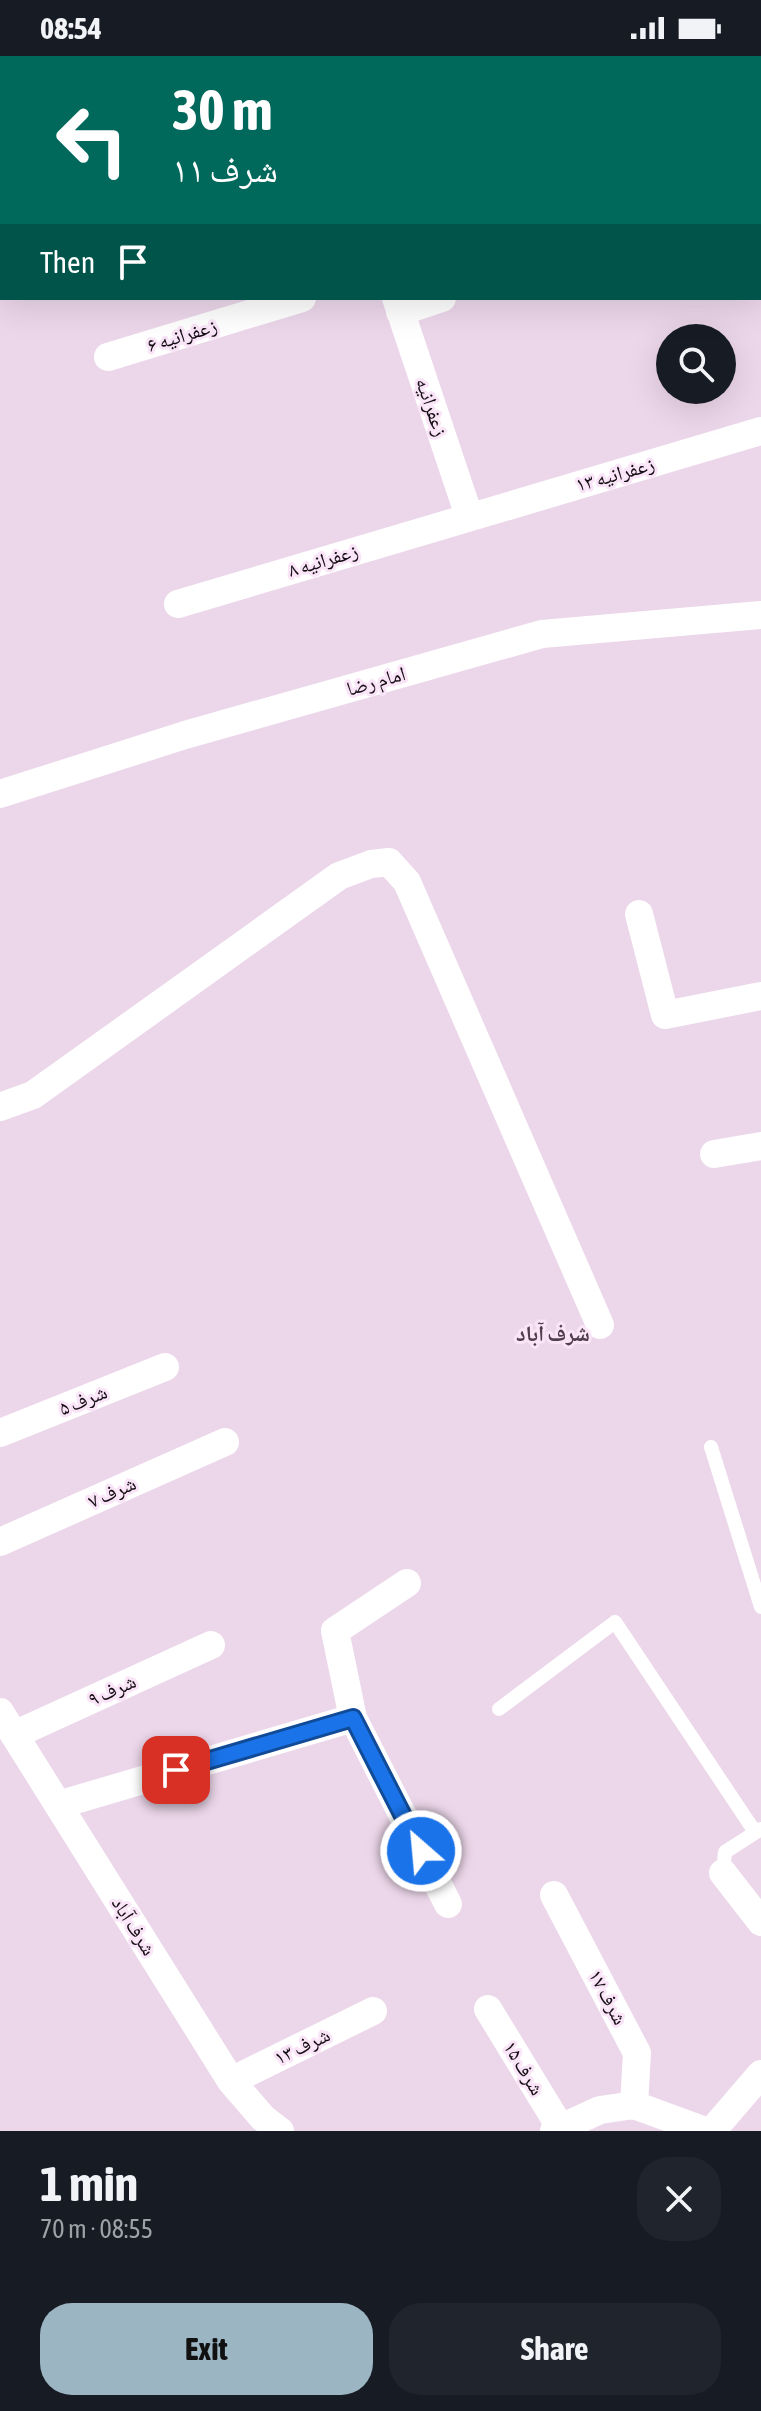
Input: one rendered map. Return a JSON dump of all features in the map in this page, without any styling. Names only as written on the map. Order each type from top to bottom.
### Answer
[{"type":"street","name":"زعفرانیه ۶","points":[[108,357],[295,300]]},
{"type":"street","points":[[398,305],[429,300]]},
{"type":"street","name":"زعفرانیه","points":[[398,305],[469,516]]},
{"type":"street","name":"زعفرانیه ۱۳","points":[[469,516],[761,431]]},
{"type":"street","name":"زعفرانیه ۸","points":[[178,604],[469,516]]},
{"type":"street","name":"امام رضا","points":[[0,794],[185,735],[542,634],[761,615]]},
{"type":"street","points":[[0,1107],[33,1095],[339,876],[371,864],[389,862],[407,882],[600,1325]]},
{"type":"street","points":[[639,914],[665,1015],[761,996]]},
{"type":"street","points":[[714,1154],[761,1146]]},
{"type":"street","name":"شرف ۵","points":[[0,1433],[165,1367]]},
{"type":"street","name":"شرف ۷","points":[[0,1542],[225,1442]]},
{"type":"street","points":[[407,1583],[335,1631],[353,1718],[448,1904]]},
{"type":"street","name":"شرف ۹","points":[[7,1723],[211,1645]]},
{"type":"street","points":[[58,1805],[353,1718]]},
{"type":"street","name":"شرف آباد","points":[[7,1723],[231,2081],[263,2118],[280,2131]]},
{"type":"street","points":[[723,1873],[761,1922]]},
{"type":"street","name":"شرف ۱۷","points":[[554,1895],[637,2053],[634,2105]]},
{"type":"street","name":"شرف ۱۵","points":[[488,2009],[557,2129]]},
{"type":"street","name":"شرف ۱۳","points":[[231,2081],[373,2011]]},
{"type":"street","points":[[712,2131],[761,2074]]},
{"type":"street","points":[[557,2129],[600,2110],[634,2105],[705,2131]]},
{"type":"lane","points":[[711,1447],[761,1607]]},
{"type":"lane","points":[[499,1709],[615,1622],[758,1831],[725,1852],[723,1873]]},
{"type":"district","name":"شرف آباد","points":[[553,1333]]},
{"type":"route","points":[[176,1770],[353,1718],[421,1851]]}]
